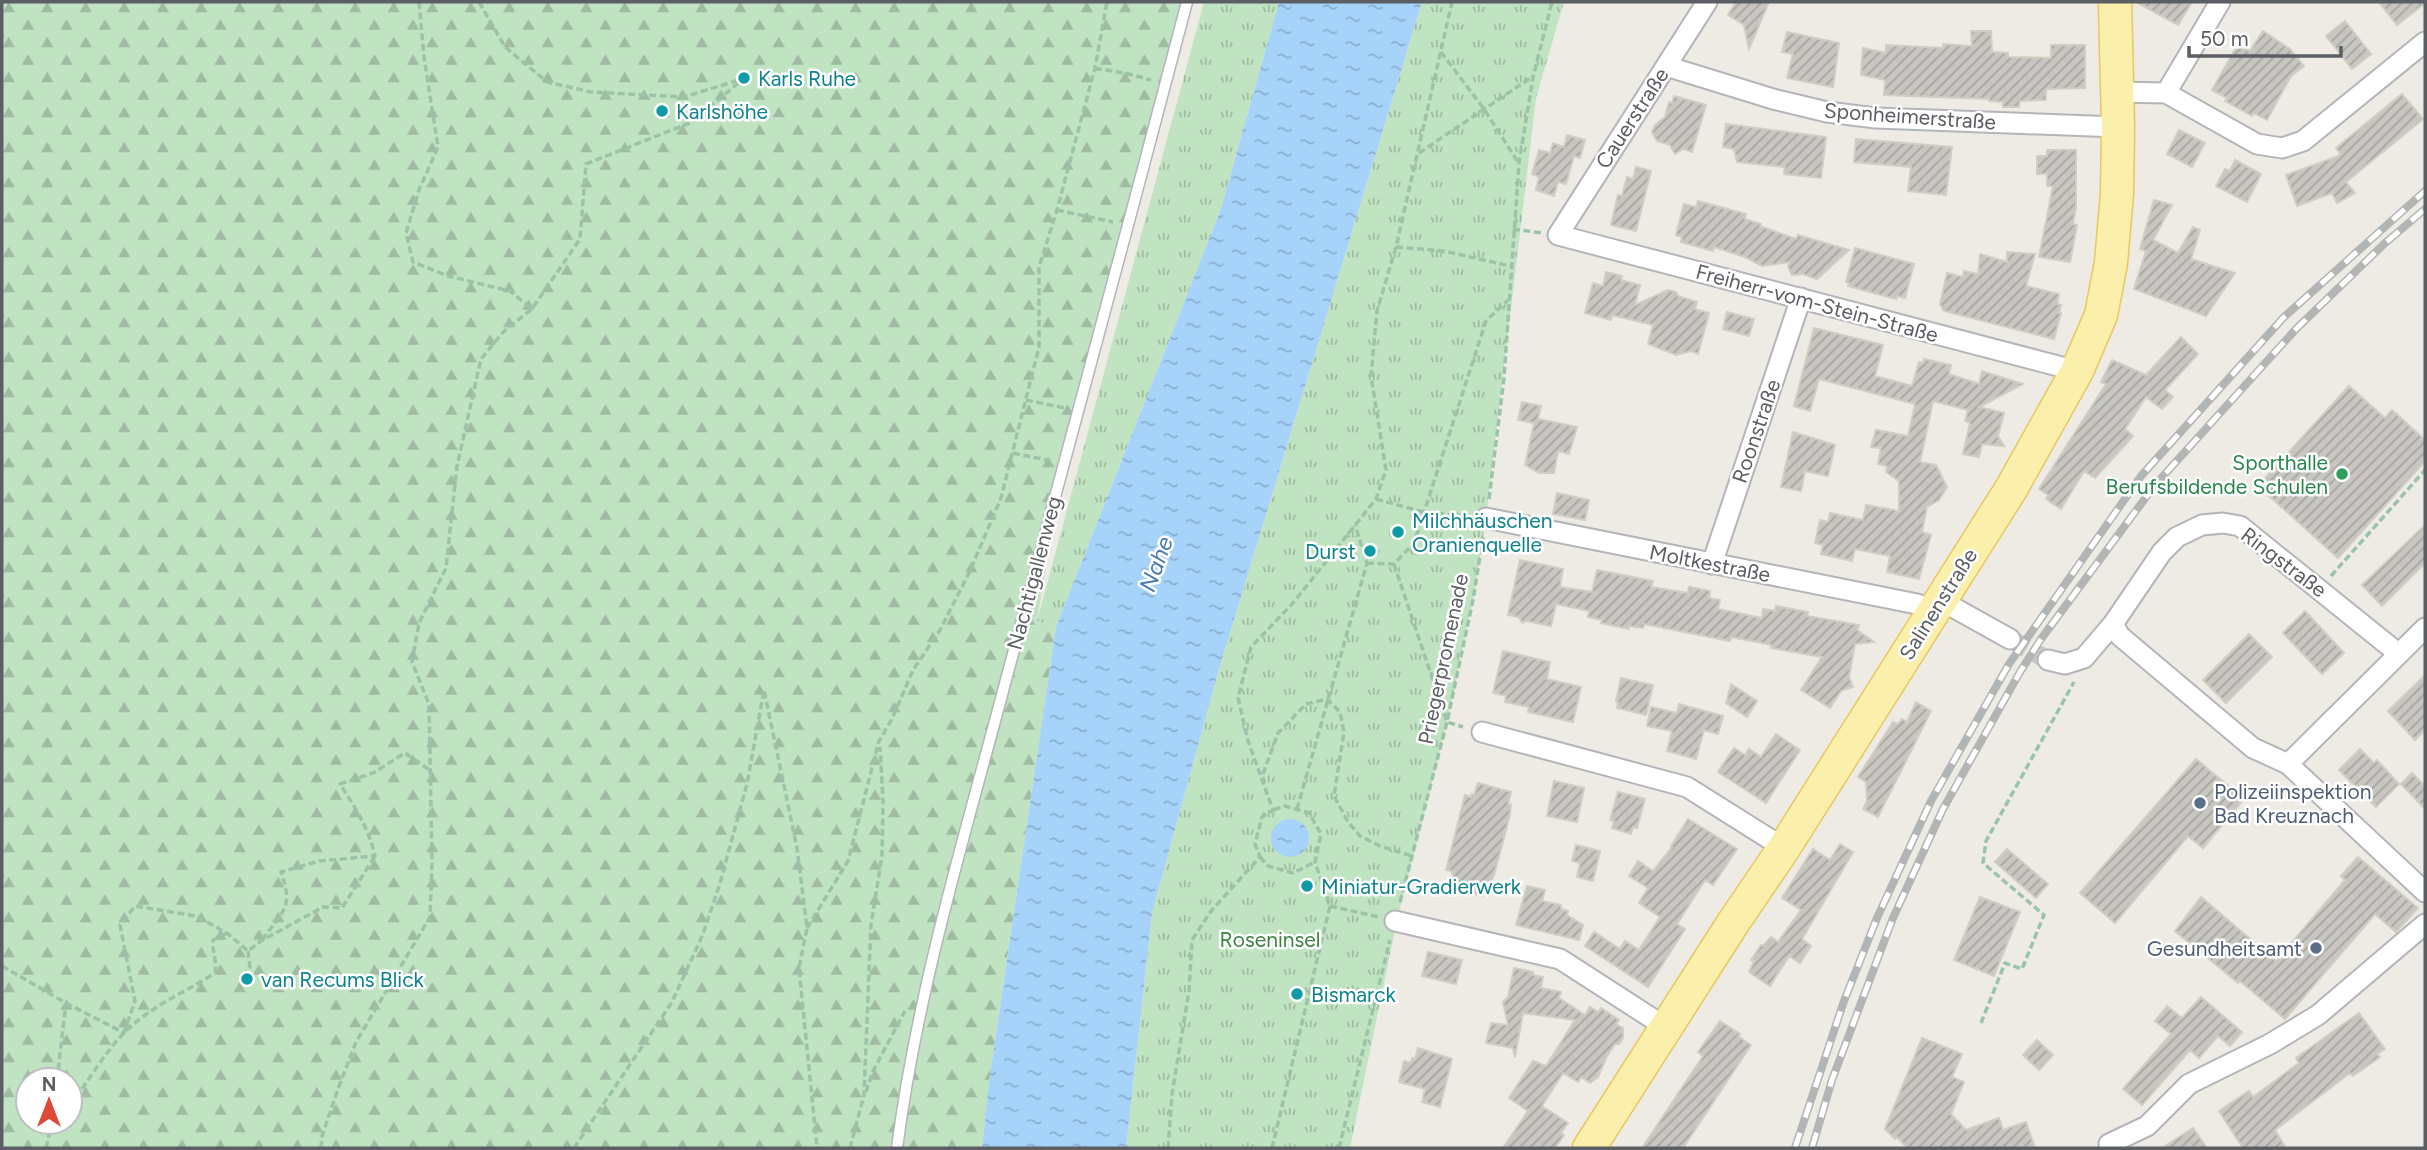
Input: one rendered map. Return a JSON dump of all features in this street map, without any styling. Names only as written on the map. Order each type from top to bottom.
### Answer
[{"type":"main road","name":"Salinenstraße","points":[[1589,1148],[1784,848],[2011,489],[2077,371],[2101,315],[2111,262],[2117,193],[2115,2]]},
{"type":"street","name":"Cauerstraße","points":[[1558,235],[1707,2]]},
{"type":"street","points":[[2166,93],[2220,2]]},
{"type":"street","points":[[2118,92],[2166,93],[2257,144],[2282,148],[2304,141],[2425,42]]},
{"type":"street","name":"Sponheimerstraße","points":[[1666,66],[1773,99],[1827,112],[1876,118],[2118,127]]},
{"type":"street","name":"Freiherr-vom-Stein-Straße","points":[[1558,235],[2077,371]]},
{"type":"street","name":"Roonstraße","points":[[1712,564],[1801,298]]},
{"type":"street","name":"Moltkestraße","points":[[1486,518],[1936,606]]},
{"type":"street","name":"Ringstraße","points":[[2074,663],[2091,651],[2113,624],[2170,543],[2185,532],[2213,523],[2240,526],[2399,654]]},
{"type":"street","points":[[1936,606],[2010,639]]},
{"type":"street","points":[[2113,624],[2119,636],[2253,748],[2288,764],[2425,892]]},
{"type":"street","points":[[2288,764],[2425,628]]},
{"type":"street","points":[[2048,660],[2074,663]]},
{"type":"street","points":[[1482,732],[1687,787],[1784,848]]},
{"type":"street","points":[[1395,921],[1560,959],[1667,1028]]},
{"type":"street","points":[[2109,1144],[2147,1126],[2189,1084],[2270,1044],[2318,1015],[2425,924]]},
{"type":"lane","name":"Nachtigallenweg","points":[[897,1148],[931,961],[1187,2]]},
{"type":"path","points":[[419,2],[424,57],[438,147],[419,190],[406,233],[413,262],[448,276],[510,291],[532,309]]},
{"type":"path","points":[[321,1148],[322,1136],[356,1042],[430,917],[432,864],[429,704],[412,662],[419,623],[446,568],[457,466],[481,359],[503,332],[532,309],[580,239],[586,164],[692,122],[744,78],[684,97],[590,92],[547,82],[505,47],[479,2]]},
{"type":"path","points":[[807,928],[848,861],[879,741],[892,719],[913,670],[940,630],[969,573],[1001,498],[1039,347],[1039,267],[1057,210],[1094,68],[1108,2]]},
{"type":"path","points":[[1273,810],[1248,741],[1238,698],[1251,647],[1293,603],[1376,499],[1386,470],[1371,376],[1377,312],[1396,247],[1452,2]]},
{"type":"path","name":"Priegerpromenade","points":[[1339,1148],[1447,722],[1473,600],[1504,378],[1519,163],[1533,77],[1552,2]]},
{"type":"path","points":[[1441,52],[1484,109],[1519,163]]},
{"type":"path","points":[[1094,68],[1142,79]]},
{"type":"path","points":[[1418,154],[1533,77]]},
{"type":"path","points":[[1057,210],[1111,222]]},
{"type":"path","points":[[1513,229],[1558,235]]},
{"type":"path","points":[[1396,247],[1444,251],[1510,266]]},
{"type":"path","points":[[1394,564],[1414,543],[1486,321],[1508,300]]},
{"type":"path","points":[[1026,400],[1059,406]]},
{"type":"path","points":[[1013,453],[1046,460]]},
{"type":"path","points":[[2320,588],[2425,470]]},
{"type":"path","points":[[1376,499],[1423,512],[1486,518]]},
{"type":"path","points":[[1297,810],[1367,562],[1355,526]]},
{"type":"path","points":[[1367,562],[1394,564]]},
{"type":"path","points":[[1394,564],[1447,722]]},
{"type":"path","points":[[1981,1023],[2005,963],[2022,969],[2044,915],[1983,863],[1986,841],[2071,691],[2074,663]]},
{"type":"path","points":[[574,1148],[672,1002],[703,934],[747,784],[764,690],[797,848],[807,928],[799,968],[817,1148]]},
{"type":"path","points":[[1262,776],[1278,733],[1306,704],[1327,699]]},
{"type":"path","points":[[1327,699],[1340,712],[1344,732],[1334,796],[1348,822],[1360,836],[1380,846],[1412,856]]},
{"type":"path","points":[[863,1101],[871,924],[882,856],[883,800],[879,741]]},
{"type":"path","points":[[248,951],[323,907],[342,908],[375,856],[360,815],[340,784],[373,773],[405,753],[431,771]]},
{"type":"path","points":[[1272,1148],[1329,906],[1315,862],[1321,834],[1310,813],[1286,806],[1262,817],[1255,844],[1259,857],[1268,866],[1293,873],[1315,862]]},
{"type":"path","points":[[261,941],[287,906],[287,890],[281,872],[319,862],[375,856]]},
{"type":"path","points":[[1168,1148],[1172,1094],[1189,991],[1192,940],[1211,911],[1259,857]]},
{"type":"path","points":[[124,1033],[135,1001],[120,925],[135,906],[196,916],[227,933],[248,951],[250,968],[243,976]]},
{"type":"path","points":[[1329,906],[1395,921]]},
{"type":"path","points":[[84,1087],[124,1033],[165,1000],[183,994],[215,973],[217,960],[212,948],[213,940],[227,933]]},
{"type":"path","points":[[2,966],[124,1033]]},
{"type":"path","points":[[59,1066],[66,1003]]},
{"type":"path","points":[[850,1148],[873,1071],[905,1010]]},
{"type":"green space","points":[[2,2],[1182,2],[1166,84],[1063,463],[1037,621],[1056,627],[989,1082],[982,1148],[2,1148]]},
{"type":"green space","points":[[1204,2],[1279,2],[1221,209],[1056,627],[1037,621]]},
{"type":"green space","name":"Roseninsel","points":[[1422,2],[1564,2],[1536,98],[1486,518],[1473,600],[1447,722],[1397,920],[1350,1148],[1126,1148],[1152,913],[1219,669]]},
{"type":"water","name":"Nahe","points":[[1279,2],[1422,2],[1219,669],[1152,913],[1126,1148],[982,1148],[989,1082],[1056,627],[1221,209]]},
{"type":"water","points":[[1290,819],[1304,824],[1309,838],[1304,852],[1290,857],[1276,852],[1271,838],[1276,824]]},
{"type":"building","points":[[1736,2],[1769,2],[1749,49],[1744,25],[1728,15]]},
{"type":"building","points":[[2136,2],[2192,2],[2178,25]]},
{"type":"building","points":[[2379,2],[2425,2],[2425,3],[2397,25]]},
{"type":"building","points":[[2345,21],[2371,54],[2352,69],[2326,36]]},
{"type":"building","points":[[1971,31],[1991,31],[1992,52],[2008,53],[2008,57],[2051,58],[2051,45],[2085,45],[2085,88],[2046,89],[2046,100],[2020,101],[2019,107],[2003,107],[2003,102],[1989,99],[1884,95],[1885,80],[1861,75],[1863,48],[1886,53],[1886,45],[1943,48],[1943,44],[1972,46]]},
{"type":"building","points":[[2263,31],[2290,49],[2304,66],[2291,76],[2267,120],[2254,113],[2252,116],[2225,101],[2227,98],[2212,90],[2238,44],[2250,51]]},
{"type":"building","points":[[1787,32],[1839,43],[1833,87],[1787,78],[1793,54],[1782,52]]},
{"type":"building","points":[[2402,94],[2423,119],[2346,182],[2355,193],[2337,203],[2332,193],[2297,206],[2286,175],[2341,155],[2336,148]]},
{"type":"building","points":[[1674,96],[1706,105],[1692,152],[1683,149],[1675,154],[1670,145],[1657,141],[1652,132],[1655,125],[1665,117],[1669,102],[1672,103]]},
{"type":"building","points":[[1726,124],[1826,137],[1821,178],[1784,174],[1785,167],[1737,162],[1734,149],[1723,147]]},
{"type":"building","points":[[2179,130],[2205,143],[2192,167],[2167,154]]},
{"type":"building","points":[[1567,135],[1585,140],[1580,158],[1574,156],[1566,184],[1558,182],[1554,196],[1536,190],[1539,177],[1532,174],[1539,150],[1550,153],[1553,143],[1564,147]]},
{"type":"building","points":[[1856,139],[1952,147],[1946,195],[1908,191],[1911,167],[1854,162]]},
{"type":"building","points":[[2047,150],[2076,150],[2076,207],[2073,224],[2077,225],[2070,262],[2039,257],[2053,186],[2047,186],[2047,174],[2037,174],[2037,156],[2047,156]]},
{"type":"building","points":[[2235,160],[2261,174],[2247,202],[2216,186],[2225,169],[2230,171]]},
{"type":"building","points":[[1636,167],[1651,171],[1636,231],[1611,225],[1618,195],[1622,196],[1627,177],[1633,179]]},
{"type":"building","points":[[2154,200],[2172,205],[2153,240],[2178,253],[2193,227],[2200,230],[2191,259],[2235,273],[2206,316],[2134,289],[2146,251],[2140,249]]},
{"type":"building","points":[[1698,201],[1746,214],[1745,219],[1796,239],[1798,235],[1849,250],[1817,279],[1803,274],[1792,275],[1788,267],[1790,262],[1762,266],[1745,257],[1714,247],[1713,251],[1681,242],[1682,237],[1676,235],[1684,204],[1696,207]]},
{"type":"building","points":[[1855,248],[1914,264],[1905,298],[1897,296],[1896,299],[1848,286],[1849,283],[1846,282]]},
{"type":"building","points":[[2007,252],[2035,254],[2026,286],[2059,294],[2057,304],[2061,305],[2061,313],[2054,339],[1944,311],[1940,304],[1947,273],[1963,277],[1964,271],[1978,274],[1980,254],[2007,262]]},
{"type":"building","points":[[1606,272],[1622,276],[1621,280],[1640,285],[1635,305],[1668,290],[1697,302],[1695,309],[1709,313],[1698,354],[1691,351],[1676,355],[1648,344],[1653,325],[1612,315],[1611,320],[1585,313],[1593,283],[1603,286]]},
{"type":"building","points":[[1727,312],[1754,319],[1749,336],[1723,329]]},
{"type":"building","points":[[1814,328],[1883,345],[1875,376],[1912,386],[1919,362],[1923,363],[1924,359],[1951,365],[1949,374],[1979,384],[1982,371],[2023,384],[1979,407],[2004,413],[1998,436],[2004,446],[1982,444],[1979,457],[1963,454],[1970,423],[1965,421],[1968,410],[1933,401],[1920,462],[1936,465],[1947,487],[1939,500],[1927,507],[1922,532],[1931,535],[1919,579],[1887,572],[1890,556],[1855,549],[1852,561],[1821,554],[1823,545],[1815,543],[1820,520],[1828,522],[1830,513],[1863,520],[1866,505],[1899,511],[1899,481],[1886,472],[1887,466],[1878,464],[1881,448],[1871,447],[1876,430],[1908,436],[1915,404],[1819,379],[1810,411],[1794,406]]},
{"type":"building","points":[[2181,337],[2198,354],[2165,390],[2173,397],[2162,409],[2146,397],[2125,429],[2133,436],[2095,478],[2084,471],[2061,509],[2046,499],[2048,495],[2039,489],[2106,384],[2101,382],[2112,360],[2146,375]]},
{"type":"building","name":"Sporthalle Berufsbildende Schulen","points":[[2349,386],[2385,418],[2392,410],[2425,440],[2425,461],[2338,558],[2258,486]]},
{"type":"building","points":[[1522,402],[1541,406],[1538,419],[1577,427],[1569,454],[1558,451],[1554,473],[1539,473],[1525,465],[1534,423],[1518,420]]},
{"type":"building","points":[[1793,432],[1835,445],[1828,476],[1805,471],[1801,491],[1781,487]]},
{"type":"building","points":[[1557,493],[1589,500],[1585,520],[1553,514]]},
{"type":"building","points":[[2425,525],[2425,563],[2382,606],[2362,585]]},
{"type":"building","points":[[1520,560],[1563,569],[1560,587],[1592,592],[1597,570],[1653,581],[1651,587],[1688,593],[1689,587],[1710,591],[1709,598],[1720,600],[1718,609],[1762,618],[1763,609],[1775,611],[1776,606],[1808,612],[1807,616],[1859,625],[1857,630],[1874,642],[1855,644],[1849,677],[1853,687],[1841,691],[1830,708],[1801,690],[1822,657],[1771,648],[1772,645],[1731,637],[1730,641],[1644,624],[1643,628],[1629,626],[1629,629],[1601,623],[1602,620],[1588,617],[1589,611],[1556,604],[1551,626],[1526,621],[1522,623],[1519,617],[1508,615]]},
{"type":"building","points":[[2305,611],[2344,653],[2322,674],[2283,633]]},
{"type":"building","points":[[2249,634],[2272,657],[2226,703],[2203,680]]},
{"type":"building","points":[[1503,651],[1550,662],[1547,679],[1581,687],[1573,722],[1528,712],[1529,707],[1505,702],[1506,696],[1493,693]]},
{"type":"building","points":[[2425,675],[2425,730],[2415,740],[2388,711]]},
{"type":"building","points":[[1621,678],[1653,685],[1646,715],[1617,708]]},
{"type":"building","points":[[1731,684],[1757,701],[1747,717],[1726,703]]},
{"type":"building","points":[[1916,702],[1931,711],[1878,817],[1863,809],[1867,801],[1866,782],[1858,777],[1893,722],[1898,724],[1902,719],[1907,722]]},
{"type":"building","points":[[1679,704],[1723,716],[1718,734],[1704,730],[1696,759],[1667,751],[1672,731],[1647,726],[1651,707],[1677,713]]},
{"type":"building","points":[[1776,734],[1800,750],[1766,803],[1718,772],[1734,748],[1745,755],[1749,749],[1761,757]]},
{"type":"building","points":[[2360,749],[2374,763],[2377,760],[2399,784],[2376,807],[2339,770]]},
{"type":"building","points":[[2196,759],[2244,799],[2203,848],[2188,836],[2115,923],[2080,893]]},
{"type":"building","points":[[2412,773],[2425,786],[2425,809],[2401,784]]},
{"type":"building","points":[[1554,781],[1584,788],[1577,822],[1547,816]]},
{"type":"building","points":[[1478,783],[1511,792],[1508,804],[1511,805],[1510,814],[1500,853],[1494,875],[1483,896],[1449,887],[1453,875],[1446,870],[1465,795],[1474,795]]},
{"type":"building","points":[[1618,792],[1645,799],[1637,828],[1633,827],[1631,834],[1612,828],[1614,821],[1610,820]]},
{"type":"building","points":[[1688,819],[1737,849],[1713,885],[1705,880],[1677,924],[1685,929],[1648,987],[1585,946],[1594,932],[1620,949],[1625,941],[1639,950],[1660,917],[1639,903],[1648,888],[1629,876],[1638,861],[1653,871],[1672,847]]},
{"type":"building","points":[[1840,844],[1853,852],[1802,939],[1811,946],[1800,963],[1789,956],[1770,986],[1749,972],[1754,961],[1751,960],[1761,945],[1771,937],[1778,942],[1801,910],[1782,898],[1813,849],[1830,860]]},
{"type":"building","points":[[1576,845],[1600,851],[1593,881],[1577,877],[1580,863],[1572,861]]},
{"type":"building","points":[[2007,849],[2048,884],[2036,898],[1995,862]]},
{"type":"building","name":"Gesundheitsamt","points":[[2358,857],[2418,908],[2396,932],[2375,914],[2285,1019],[2175,931],[2201,897],[2276,961],[2345,880],[2341,876]]},
{"type":"building","points":[[1527,886],[1545,890],[1542,901],[1561,905],[1561,909],[1568,911],[1567,915],[1583,925],[1579,940],[1516,925]]},
{"type":"building","points":[[1980,897],[2020,912],[1994,976],[1954,960]]},
{"type":"building","points":[[1428,952],[1462,960],[1456,984],[1422,976]]},
{"type":"building","points":[[1514,968],[1543,977],[1541,988],[1561,992],[1559,998],[1585,1015],[1590,1007],[1598,1012],[1601,1008],[1619,1020],[1616,1024],[1623,1028],[1623,1038],[1607,1056],[1598,1077],[1590,1083],[1581,1077],[1578,1082],[1563,1073],[1542,1106],[1568,1123],[1555,1148],[1503,1148],[1528,1111],[1509,1098],[1533,1061],[1546,1066],[1575,1020],[1523,1013],[1515,1057],[1513,1048],[1486,1043],[1491,1023],[1508,1025],[1503,1002],[1508,997]]},
{"type":"building","points":[[2201,997],[2242,1032],[2230,1046],[2218,1036],[2199,1058],[2190,1050],[2142,1105],[2123,1089],[2171,1034],[2155,1021],[2167,1006],[2182,1018]]},
{"type":"building","points":[[2359,1013],[2385,1049],[2377,1054],[2380,1057],[2353,1076],[2350,1073],[2275,1130],[2286,1148],[2243,1148],[2219,1111],[2249,1091],[2253,1097],[2299,1063],[2296,1058]]},
{"type":"building","points":[[1720,1021],[1751,1045],[1683,1148],[1642,1148],[1703,1056],[1698,1052]]},
{"type":"building","points":[[1922,1038],[1962,1054],[1952,1077],[1964,1082],[1951,1114],[1966,1130],[1999,1118],[2003,1130],[2026,1122],[2035,1148],[1907,1148],[1897,1137],[1895,1139],[1885,1129]]},
{"type":"building","points":[[2037,1040],[2053,1055],[2039,1070],[2023,1055]]},
{"type":"building","points":[[1418,1048],[1452,1059],[1440,1107],[1422,1102],[1425,1089],[1399,1082],[1404,1061],[1411,1063]]},
{"type":"building","points":[[2193,1128],[2207,1148],[2162,1148]]},
{"type":"tunnel","points":[[2010,639],[2048,660]]},
{"type":"railway","points":[[1795,1148],[1844,1001],[1877,918],[1931,801],[2009,664],[2141,476],[2284,317],[2425,191]]},
{"type":"railway","points":[[1812,1148],[1832,1080],[1893,918],[1943,809],[2041,639],[2155,485],[2296,329],[2384,244],[2425,209]]},
{"type":"place","name":"Karls Ruhe","points":[[744,78]]},
{"type":"place","name":"Karlshöhe","points":[[662,111]]},
{"type":"place","name":"Sporthalle Berufsbildende Schulen","points":[[2342,474]]},
{"type":"place","name":"Milchhäuschen Oranienquelle","points":[[1398,532]]},
{"type":"place","name":"Durst","points":[[1370,551]]},
{"type":"place","name":"Polizeiinspektion Bad Kreuznach","points":[[2200,803]]},
{"type":"place","name":"Miniatur-Gradierwerk","points":[[1307,886]]},
{"type":"place","name":"Gesundheitsamt","points":[[2316,948]]},
{"type":"place","name":"van Recums Blick","points":[[247,979]]},
{"type":"place","name":"Bismarck","points":[[1297,994]]}]
